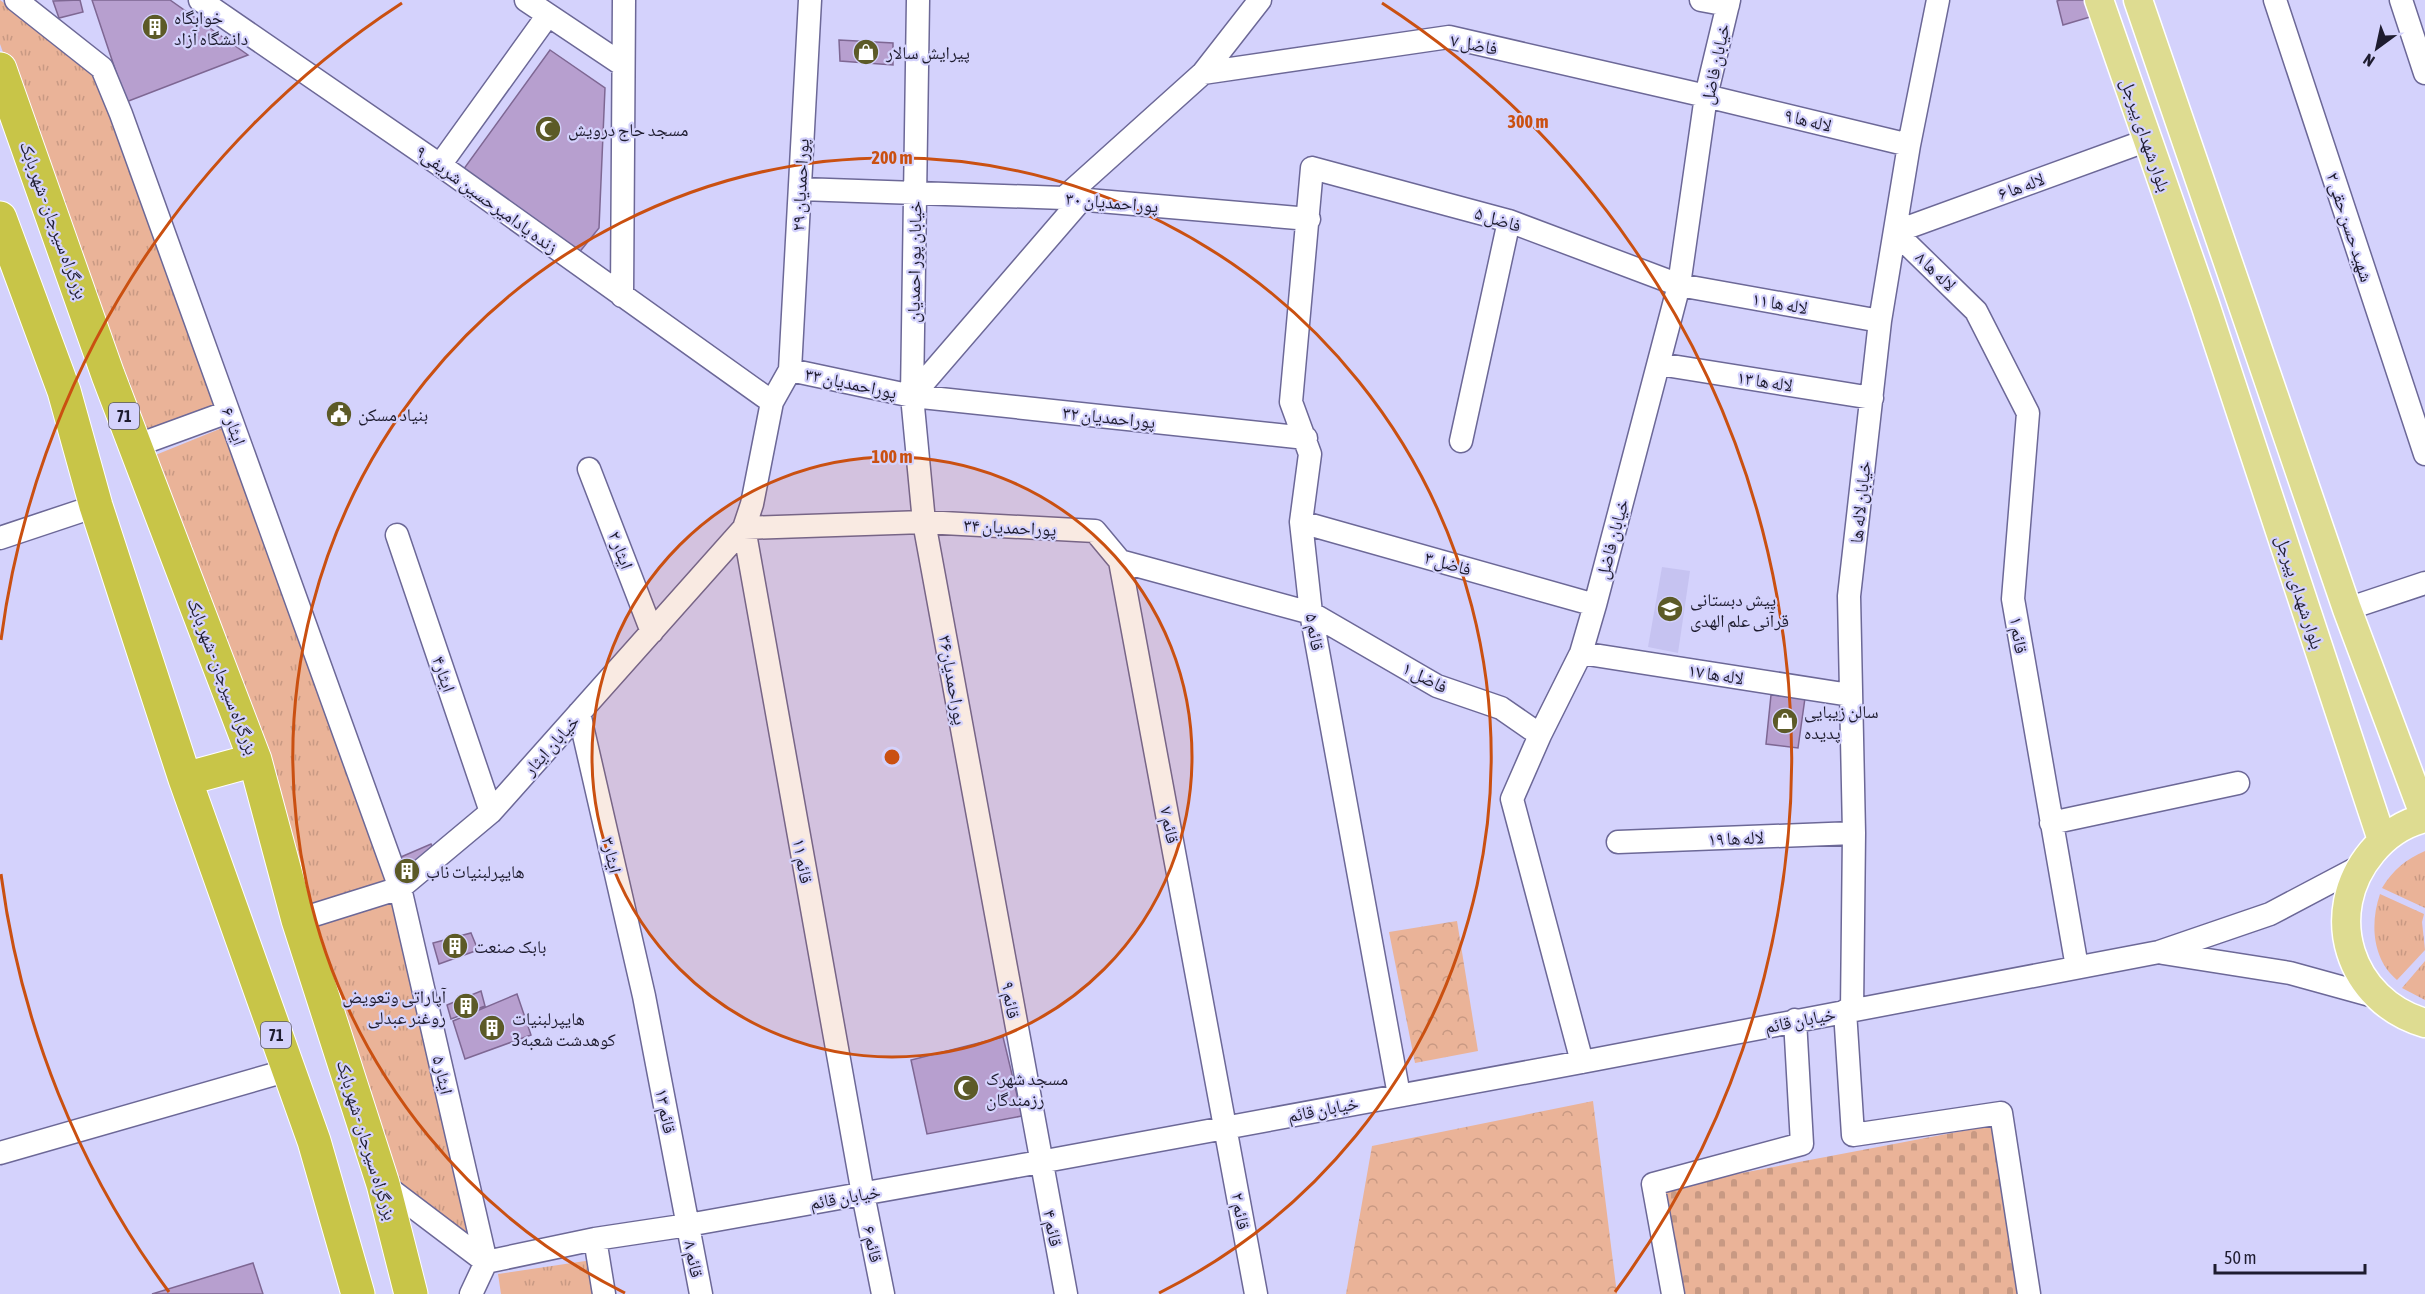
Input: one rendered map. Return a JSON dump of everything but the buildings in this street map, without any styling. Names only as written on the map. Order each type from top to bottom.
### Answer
[{"type":"highway","name":"بزرگراه سیرجان - شهر بابک","points":[[0,69],[135,446],[255,760],[298,920],[383,1184],[411,1294]]},
{"type":"highway","name":"71","points":[[0,218],[64,391],[96,506],[185,779],[314,1141],[358,1294]]},
{"type":"highway","points":[[185,779],[255,760]]},
{"type":"main road","name":"بلوار شهدای پیرجل","points":[[2099,0],[2205,304],[2382,840]]},
{"type":"main road","name":"بلوار شهدای پیرجل","points":[[2143,5],[2239,297],[2347,609],[2425,818]]},
{"type":"main road","points":[[2205,304],[2212,311],[2221,314],[2228,313],[2235,308],[2239,297]]},
{"type":"main road","points":[[2218,344],[2221,336],[2227,330],[2235,327],[2252,333]]},
{"type":"main road","points":[[2425,818],[2412,821],[2382,840],[2359,867],[2347,900],[2346,935],[2356,969],[2378,998],[2416,1020],[2425,1041]]},
{"type":"street","name":"ایثار ۶","points":[[16,0],[102,68],[400,888]]},
{"type":"street","points":[[526,0],[623,65]]},
{"type":"street","points":[[622,296],[624,0]]},
{"type":"street","name":"پوراحمدیان ۲۹","points":[[790,370],[810,0]]},
{"type":"street","name":"خیابان پور احمدیان","points":[[918,0],[912,396],[924,522]]},
{"type":"street","points":[[912,396],[1072,199],[1203,73],[1260,0]]},
{"type":"street","points":[[1701,0],[1728,3]]},
{"type":"street","name":"خیابان لاله ها","points":[[1938,0],[1909,145],[1880,321],[1849,596],[1854,833],[1849,1010],[1854,1135],[2001,1113],[2029,1294]]},
{"type":"street","name":"شهید حسن حقی ۲","points":[[2275,0],[2425,454]]},
{"type":"street","points":[[2401,0],[2425,73]]},
{"type":"street","name":"زنده یادامیرحسین شریفی۹","points":[[207,2],[772,402]]},
{"type":"street","name":"خیابان فاضل","points":[[1582,1062],[1512,799],[1540,735],[1581,653],[1595,605],[1679,285],[1706,96],[1728,3]]},
{"type":"street","points":[[440,165],[548,15]]},
{"type":"street","name":"فاضل ۷","points":[[1203,73],[1449,37],[1706,96]]},
{"type":"street","name":"لاله ها ۹","points":[[1706,96],[1909,145]]},
{"type":"street","name":"لاله ها ۶","points":[[1895,232],[2148,140]]},
{"type":"street","name":"فاضل ۵","points":[[1312,168],[1509,221],[1679,285]]},
{"type":"street","name":"قائم ۵","points":[[1312,168],[1291,402],[1310,454],[1301,522],[1311,613],[1399,1095]]},
{"type":"street","name":"پوراحمدیان ۳۰","points":[[800,189],[1072,199],[1309,219]]},
{"type":"street","points":[[1461,441],[1509,221]]},
{"type":"street","name":"لاله ها ۸","points":[[1895,232],[1976,311]]},
{"type":"street","name":"لاله ها ۱۱","points":[[1679,285],[1880,321]]},
{"type":"street","name":"قائم ۱","points":[[1976,311],[2028,413],[2013,599],[2077,967]]},
{"type":"street","name":"لاله ها ۱۳","points":[[1659,364],[1872,399]]},
{"type":"street","name":"پوراحمدیان ۳۳","points":[[790,370],[912,396]]},
{"type":"street","name":"خیابان ایثار","points":[[298,920],[400,888],[491,812],[744,528],[752,504],[772,402],[790,370]]},
{"type":"street","name":"پوراحمدیان ۳۲","points":[[912,396],[1306,438]]},
{"type":"street","points":[[135,446],[228,412]]},
{"type":"street","name":"ایثار ۲","points":[[589,468],[652,632]]},
{"type":"street","points":[[0,538],[96,506]]},
{"type":"street","name":"پوراحمدیان ۳۴","points":[[744,528],[924,522],[1095,531]]},
{"type":"street","name":"پوراحمدیان۳۶","points":[[924,522],[981,838]]},
{"type":"street","name":"فاضل ۳","points":[[1301,522],[1595,605]]},
{"type":"street","name":"قائم ۱۱","points":[[744,528],[863,1194]]},
{"type":"street","name":"قائم ۷","points":[[1095,531],[1120,561],[1226,1127]]},
{"type":"street","name":"ایثار۴","points":[[397,535],[491,812]]},
{"type":"street","name":"فاضل ۱","points":[[1120,561],[1311,613],[1437,686],[1501,708],[1540,735]]},
{"type":"street","points":[[2347,609],[2425,583]]},
{"type":"street","name":"لاله ها ۱۷","points":[[1581,653],[1850,695]]},
{"type":"street","name":"ایثار۳","points":[[579,713],[644,996]]},
{"type":"street","points":[[2051,823],[2238,783]]},
{"type":"street","name":"لاله ها ۱۹","points":[[1618,842],[1854,833]]},
{"type":"street","name":"قائم ۹","points":[[981,838],[1040,1162]]},
{"type":"street","points":[[2159,952],[2270,914],[2359,867]]},
{"type":"street","name":"ایثار ۵","points":[[400,888],[486,1262]]},
{"type":"street","points":[[2159,952],[2290,973],[2378,998]]},
{"type":"street","name":"خیابان قائم","points":[[486,1262],[595,1239],[863,1194],[1582,1062],[2159,952]]},
{"type":"street","name":"قائم ۱۳","points":[[644,996],[688,1225]]},
{"type":"street","points":[[1674,1294],[1653,1184],[1802,1144],[1795,1020]]},
{"type":"street","points":[[0,1153],[289,1070]]},
{"type":"street","name":"قائم ۲","points":[[1226,1127],[1256,1294]]},
{"type":"street","name":"قائم ۴","points":[[1040,1162],[1066,1294]]},
{"type":"street","points":[[383,1184],[486,1262],[471,1294]]},
{"type":"street","name":"قائم ۶","points":[[863,1194],[883,1294]]},
{"type":"street","name":"قائم ۸","points":[[688,1225],[701,1294]]},
{"type":"street","points":[[595,1239],[604,1294]]},
{"type":"shaded area","name":"پیش دبستانی قرآنی علم الهدی","points":[[1662,567],[1690,571],[1678,653],[1648,647]]},
{"type":"green space","points":[[0,0],[98,72],[216,404],[140,432],[0,44]]},
{"type":"green space","points":[[227,426],[388,880],[303,910],[153,456]]},
{"type":"green space","points":[[2425,851],[2425,908],[2382,888],[2400,866]]},
{"type":"green space","points":[[2380,894],[2424,914],[2422,922],[2425,950],[2397,980],[2382,962],[2375,940],[2375,917]]},
{"type":"green space","points":[[396,897],[472,1244],[389,1180],[309,923]]},
{"type":"green space","points":[[1457,921],[1478,1051],[1415,1063],[1389,932]]},
{"type":"green space","points":[[2425,961],[2425,1000],[2402,988]]},
{"type":"green space","points":[[1593,1101],[1617,1294],[1346,1294],[1372,1146]]},
{"type":"green space","points":[[1994,1125],[2019,1294],[1684,1294],[1663,1188]]},
{"type":"green space","points":[[592,1260],[597,1294],[501,1294],[498,1274]]},
{"type":"place","name":"خوابگاه دانشگاه آزاد","points":[[155,27]]},
{"type":"place","name":"پیرایش سالار","points":[[866,52]]},
{"type":"place","name":"مسجد حاج درویش","points":[[548,129]]},
{"type":"place","name":"بنیاد مسکن","points":[[339,414]]},
{"type":"place","name":"پیش دبستانی قرآنی علم الهدی","points":[[1670,609]]},
{"type":"place","name":"سالن زیبایی پدیده","points":[[1785,721]]},
{"type":"place","name":"هایپرلبنیات ناب","points":[[407,871]]},
{"type":"place","name":"بابک صنعت","points":[[455,946]]},
{"type":"place","name":"آپاراتی وتعویض روغنر عبدلی","points":[[466,1006]]},
{"type":"place","name":"هایپرلبنیات کوهدشت شعبه3","points":[[492,1028]]},
{"type":"place","name":"مسجد شهرک رزمندگان","points":[[966,1088]]}]
